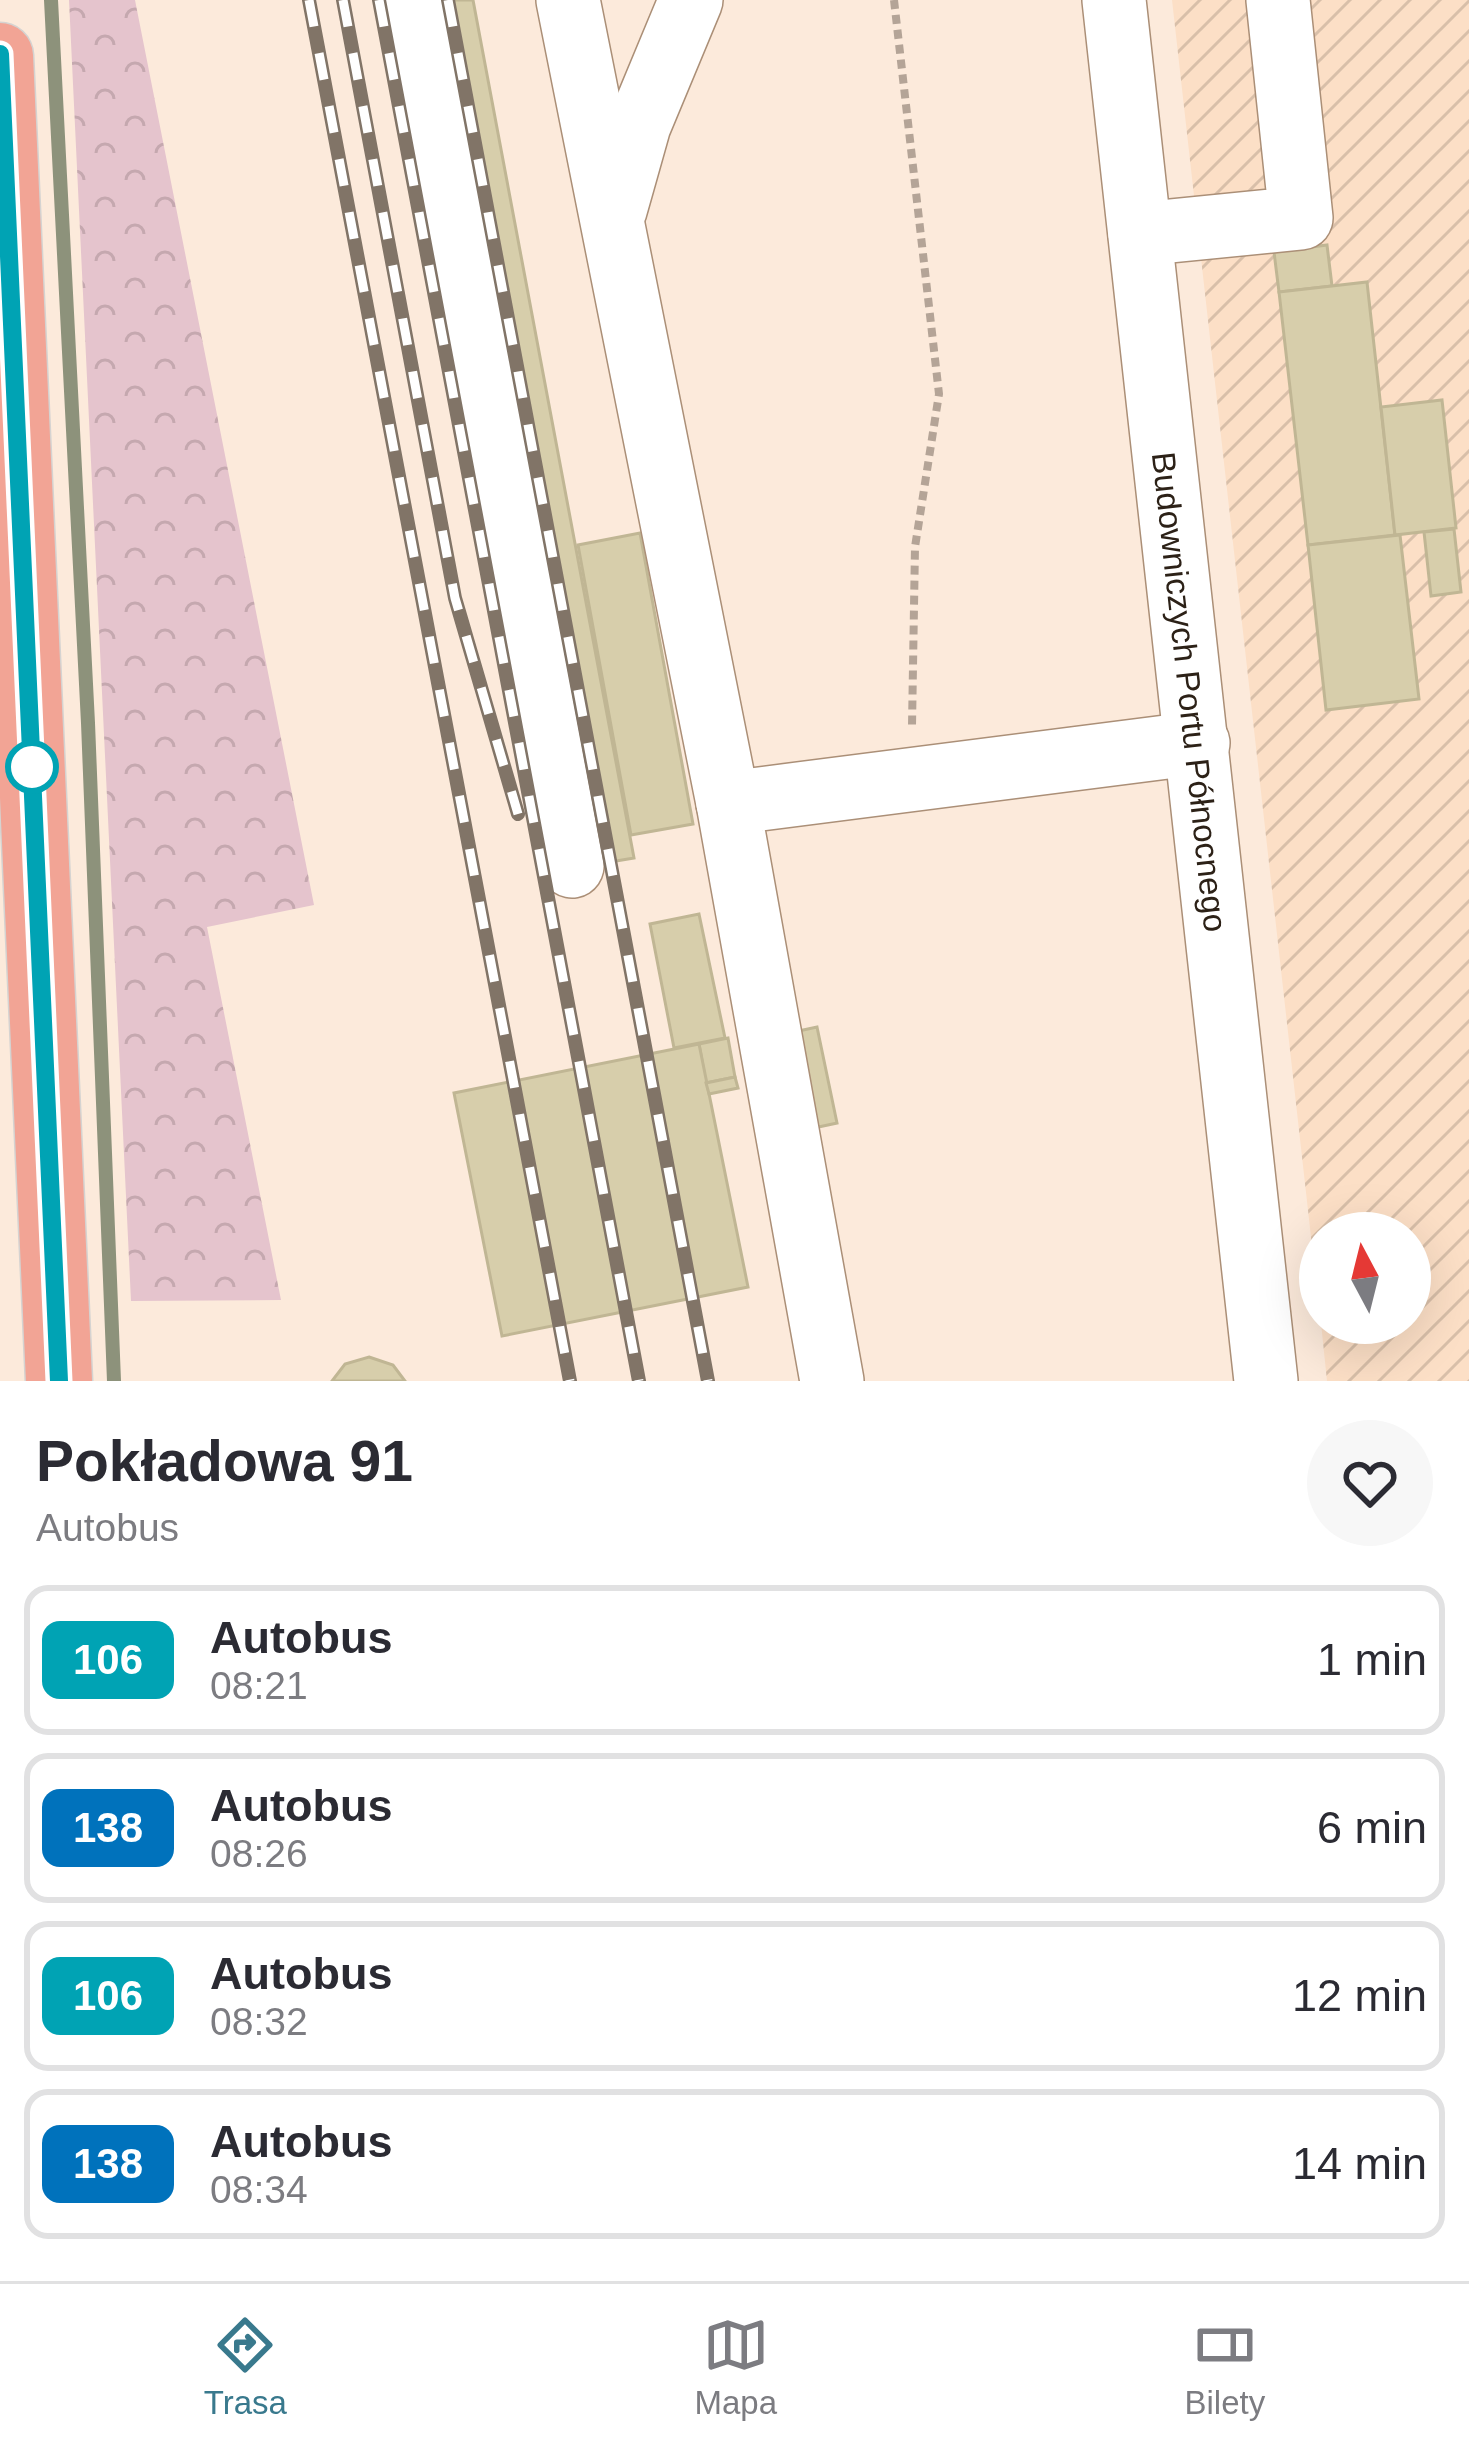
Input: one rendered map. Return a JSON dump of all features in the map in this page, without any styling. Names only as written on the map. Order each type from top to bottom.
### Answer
[{"type":"highway","points":[[0,56],[8,445],[59,1381]]},
{"type":"street","points":[[411,0],[572,866]]},
{"type":"street","points":[[568,0],[728,803],[832,1381]]},
{"type":"street","points":[[611,223],[639,125],[691,0]]},
{"type":"street","name":"Budowniczych Portu Północnego","points":[[1114,0],[1265,1381]]},
{"type":"street","points":[[1140,234],[1301,218],[1278,0]]},
{"type":"street","points":[[728,803],[1198,742]]},
{"type":"path","points":[[894,0],[939,394],[915,547],[909,681],[915,780]]},
{"type":"shaded area","points":[[1172,0],[1469,0],[1469,1381],[1327,1381],[1323,1344],[1431,1344],[1431,1212],[1308,1212]]},
{"type":"green space","points":[[69,0],[135,0],[314,905],[207,927],[281,1300],[131,1301]]},
{"type":"building","points":[[422,0],[473,0],[634,858],[586,866]]},
{"type":"building","points":[[1327,245],[1332,286],[1279,292],[1274,252]]},
{"type":"building","points":[[1367,282],[1395,535],[1308,545],[1279,292]]},
{"type":"building","points":[[1442,400],[1456,528],[1395,535],[1381,407]]},
{"type":"building","points":[[1454,529],[1461,592],[1431,596],[1424,532]]},
{"type":"building","points":[[640,533],[693,824],[631,835],[578,545]]},
{"type":"building","points":[[1400,535],[1419,699],[1326,710],[1308,545]]},
{"type":"building","points":[[699,914],[725,1038],[674,1048],[650,924]]},
{"type":"building","points":[[817,1027],[837,1123],[814,1128],[794,1032]]},
{"type":"building","points":[[728,1038],[735,1077],[706,1083],[699,1044]]},
{"type":"building","points":[[699,1044],[748,1287],[502,1336],[454,1093]]},
{"type":"building","points":[[735,1077],[738,1088],[709,1094],[706,1083]]},
{"type":"building","points":[[369,1357],[393,1365],[405,1381],[332,1381],[345,1364]]},
{"type":"waterway","points":[[51,0],[88,723],[114,1381]]},
{"type":"railway","points":[[309,0],[570,1381]]},
{"type":"railway","points":[[343,0],[455,598],[518,814]]},
{"type":"railway","points":[[379,0],[639,1381]]},
{"type":"railway","points":[[448,0],[708,1381]]},
{"type":"bus line","name":"106","points":[[0,54],[59,1381]]}]
